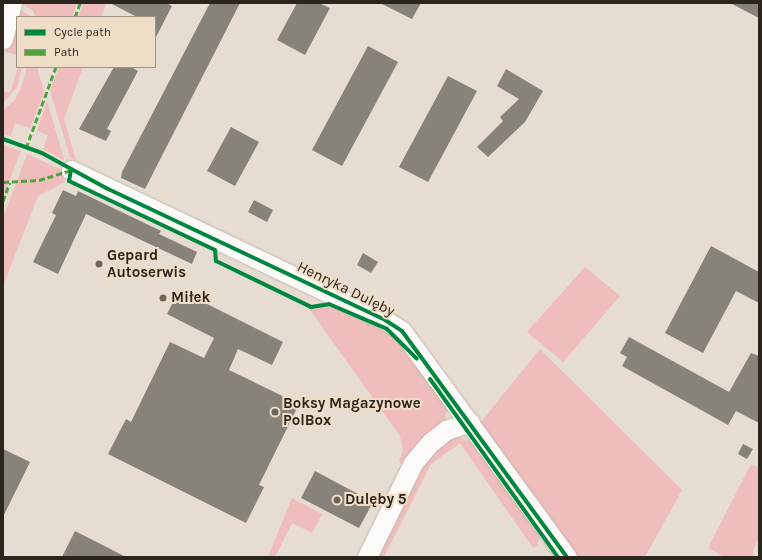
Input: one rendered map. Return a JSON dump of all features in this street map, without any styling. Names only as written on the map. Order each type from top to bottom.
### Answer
[{"type":"street","points":[[4,36],[12,3]]},
{"type":"street","name":"Henryka Dulęby","points":[[70,170],[395,326],[407,336],[567,557]]},
{"type":"street","points":[[367,557],[413,463],[430,443],[446,430],[470,422]]},
{"type":"shaded area","points":[[21,3],[77,3],[72,16],[36,16],[33,11]]},
{"type":"shaded area","points":[[83,3],[106,3],[101,16],[78,16]]},
{"type":"shaded area","points":[[19,9],[30,16],[17,16]]},
{"type":"shaded area","points":[[16,19],[16,55],[6,52]]},
{"type":"shaded area","points":[[18,68],[22,68],[17,87],[3,103],[3,91],[10,93]]},
{"type":"shaded area","points":[[27,68],[37,68],[44,92],[30,128],[15,123],[11,136],[3,134],[3,110],[14,101],[21,88]]},
{"type":"shaded area","points":[[59,68],[83,68],[64,119],[76,160],[70,157],[50,91]]},
{"type":"shaded area","points":[[47,101],[64,160],[43,149],[48,135],[37,131]]},
{"type":"shaded area","points":[[3,145],[21,151],[3,197]]},
{"type":"shaded area","points":[[27,154],[60,169],[65,182],[38,196],[3,286],[3,218]]},
{"type":"shaded area","points":[[585,267],[620,296],[563,362],[527,332]]},
{"type":"shaded area","points":[[329,306],[386,332],[399,342],[447,407],[445,421],[402,465],[399,461],[403,451],[400,436],[310,310]]},
{"type":"shaded area","points":[[540,349],[682,490],[645,557],[577,557],[481,422]]},
{"type":"shaded area","points":[[459,437],[473,443],[540,536],[537,546],[533,548],[460,443],[431,464],[384,557],[373,557],[420,465],[448,438]]},
{"type":"shaded area","points":[[751,464],[759,468],[759,538],[753,550],[754,557],[724,557],[708,548]]},
{"type":"shaded area","points":[[292,498],[322,514],[312,533],[292,523],[275,557],[268,557]]},
{"type":"building","points":[[110,3],[166,3],[172,6],[156,37],[156,16],[135,16]]},
{"type":"building","points":[[210,3],[240,3],[145,189],[121,178],[122,172]]},
{"type":"building","points":[[297,3],[319,3],[330,8],[305,55],[277,40]]},
{"type":"building","points":[[380,3],[421,3],[412,19]]},
{"type":"building","points":[[730,3],[759,3],[759,18]]},
{"type":"building","points":[[368,46],[398,62],[342,166],[312,150]]},
{"type":"building","points":[[113,68],[133,68],[138,71],[107,129],[111,131],[106,141],[79,129]]},
{"type":"building","points":[[506,69],[543,91],[525,122],[488,157],[477,147],[503,121],[500,117],[519,99],[497,86]]},
{"type":"building","points":[[448,76],[477,91],[428,182],[399,167]]},
{"type":"building","points":[[231,127],[259,142],[235,186],[207,171]]},
{"type":"building","points":[[63,190],[76,196],[78,191],[161,231],[159,234],[197,252],[192,264],[86,214],[58,274],[33,262],[56,215],[52,213]]},
{"type":"building","points":[[254,200],[273,210],[267,222],[248,212]]},
{"type":"building","points":[[711,246],[759,272],[759,303],[736,291],[703,353],[665,333]]},
{"type":"building","points":[[363,253],[378,262],[371,273],[357,265]]},
{"type":"building","points":[[179,290],[283,342],[272,365],[238,349],[229,370],[299,404],[259,485],[264,487],[246,523],[108,454],[126,419],[131,422],[170,342],[204,358],[214,338],[167,314]]},
{"type":"building","points":[[629,337],[729,392],[751,353],[759,356],[759,423],[736,411],[728,425],[622,366],[627,357],[620,353]]},
{"type":"building","points":[[743,444],[753,449],[747,459],[738,454]]},
{"type":"building","points":[[3,449],[30,462],[3,517]]},
{"type":"building","name":"Dulęby 5","points":[[315,471],[373,502],[359,528],[301,498]]},
{"type":"building","points":[[75,531],[126,557],[62,557]]},
{"type":"marked path","points":[[75,16],[80,3]]},
{"type":"marked path","points":[[26,148],[56,68]]},
{"type":"marked path","points":[[3,182],[39,180],[71,170]]},
{"type":"marked path","points":[[3,201],[10,182]]},
{"type":"cycle path","points":[[3,139],[42,153],[106,188],[385,320],[402,331],[567,557]]},
{"type":"cycle path","points":[[71,170],[69,181],[215,250],[216,261],[311,307],[329,304],[387,329],[417,359]]},
{"type":"cycle path","points":[[430,379],[558,557]]},
{"type":"place","name":"Gepard Autoserwis","points":[[99,264]]},
{"type":"place","name":"Miłek","points":[[163,298]]},
{"type":"place","name":"Boksy Magazynowe PolBox","points":[[275,412]]},
{"type":"place","name":"Dulęby 5","points":[[337,500]]}]
